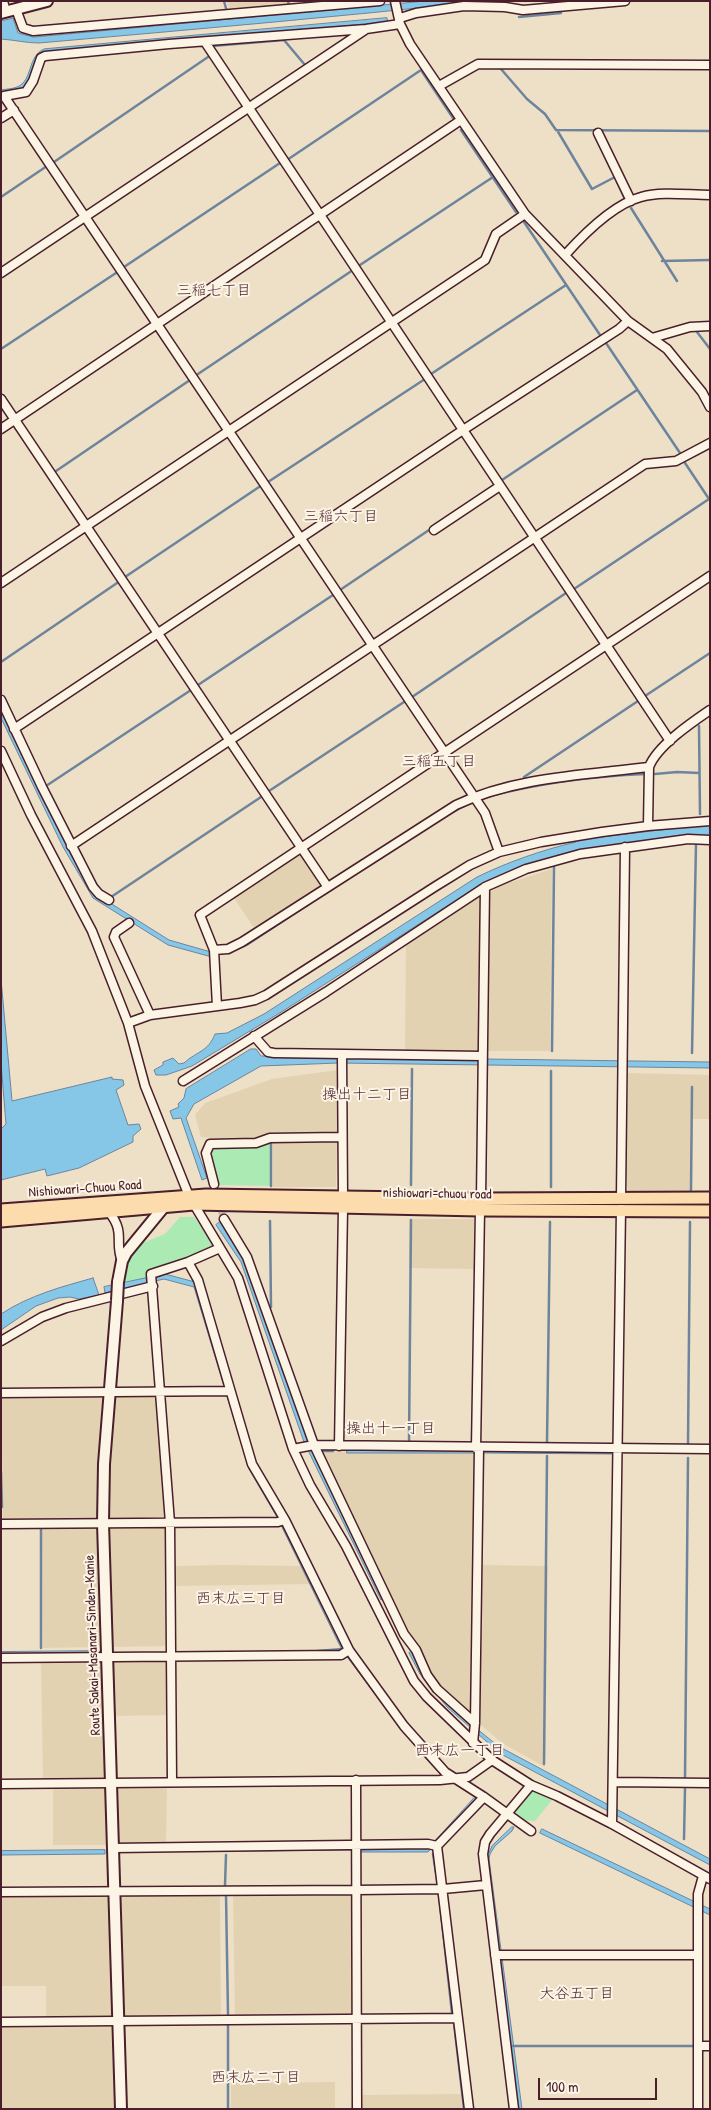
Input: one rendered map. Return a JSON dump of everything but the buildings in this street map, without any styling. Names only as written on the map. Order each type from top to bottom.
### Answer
[{"type":"main road","points":[[7,9],[47,1]]},
{"type":"main road","name":"nishiowari-chuou road","points":[[480,1205],[621,1197],[710,1198]]},
{"type":"main road","name":"nishiowari-chuou road","points":[[167,1202],[191,1200],[343,1202],[710,1211]]},
{"type":"main road","name":"Nishiowari-Chuou Road","points":[[1,1210],[167,1202]]},
{"type":"main road","name":"Nishiowari-Chuou Road","points":[[1,1220],[109,1212],[167,1202]]},
{"type":"main road","name":"Route Sakai-Masanari-Sinden-Kanie","points":[[120,2109],[103,1523],[108,1393],[118,1282],[122,1261],[126,1252],[167,1202]]},
{"type":"street","points":[[290,1],[293,10]]},
{"type":"street","points":[[7,9],[23,28],[34,31],[380,1]]},
{"type":"street","points":[[499,852],[485,813],[473,798],[86,216],[3,96],[26,92],[33,81],[41,58],[45,56],[366,29],[416,13],[464,6],[505,7],[523,10],[625,1]]},
{"type":"street","points":[[395,3],[410,44],[525,214],[628,321],[667,350],[702,392],[710,407]]},
{"type":"street","points":[[1,273],[366,29]]},
{"type":"street","points":[[205,42],[670,741]]},
{"type":"street","points":[[438,86],[478,64],[710,65]]},
{"type":"street","points":[[1,118],[14,110]]},
{"type":"street","points":[[1,428],[461,120]]},
{"type":"street","points":[[598,134],[631,201]]},
{"type":"street","points":[[565,255],[585,233],[631,201],[652,195],[710,195]]},
{"type":"street","points":[[1,583],[486,260],[496,234],[525,214]]},
{"type":"street","points":[[14,729],[463,430],[619,329],[628,321]]},
{"type":"street","points":[[652,338],[690,327],[710,326]]},
{"type":"street","points":[[1,399],[327,886]]},
{"type":"street","points":[[71,846],[645,464],[676,461],[710,443]]},
{"type":"street","points":[[434,530],[500,486]]},
{"type":"street","points":[[217,1006],[214,950],[200,916],[710,576]]},
{"type":"street","points":[[1,700],[71,846],[93,887],[99,894],[109,900]]},
{"type":"street","points":[[648,826],[649,767],[652,760],[670,741],[710,710]]},
{"type":"street","points":[[1,751],[30,815],[92,931],[128,1023],[145,1086],[191,1200],[238,1278],[293,1449],[310,1485],[417,1668],[426,1697],[492,1760],[531,1785],[612,1824],[706,1878],[698,1907],[698,2109]]},
{"type":"street","points":[[214,950],[228,949],[242,942],[456,805],[473,798],[547,780],[649,767]]},
{"type":"street","points":[[128,1023],[150,1015],[255,1000],[266,995],[470,865],[499,852],[541,842],[648,826],[710,821]]},
{"type":"street","points":[[183,1081],[326,992],[485,887],[554,860],[624,847],[688,839],[710,840]]},
{"type":"street","points":[[621,1197],[624,847]]},
{"type":"street","points":[[473,1743],[475,1724],[481,1074],[485,887]]},
{"type":"street","points":[[129,924],[116,932],[114,937],[150,1015]]},
{"type":"street","points":[[254,1036],[268,1052],[342,1055],[482,1056]]},
{"type":"street","points":[[339,1446],[343,1202],[341,1137],[342,1055]]},
{"type":"street","points":[[214,1184],[206,1153],[210,1144],[256,1143],[270,1138],[341,1137]]},
{"type":"street","points":[[612,1824],[621,1210]]},
{"type":"street","points":[[109,1212],[119,1228],[119,1255],[122,1261]]},
{"type":"street","points":[[224,1219],[247,1257],[314,1445],[404,1634],[416,1650],[417,1668],[475,1724]]},
{"type":"street","points":[[172,1781],[170,1523],[151,1274],[188,1262],[220,1248]]},
{"type":"street","points":[[188,1262],[198,1280],[227,1392],[252,1464],[349,1650],[404,1726],[451,1779],[484,1797],[531,1831]]},
{"type":"street","points":[[1,1341],[42,1317],[66,1308],[153,1286]]},
{"type":"street","points":[[1,1393],[227,1392]]},
{"type":"street","points":[[293,1449],[314,1445],[710,1449]]},
{"type":"street","points":[[1,1524],[281,1521]]},
{"type":"street","points":[[1,1658],[341,1655],[349,1650]]},
{"type":"street","points":[[1,1784],[451,1779],[468,1777],[492,1760]]},
{"type":"street","points":[[356,1780],[357,2109]]},
{"type":"street","points":[[614,1782],[710,1784]]},
{"type":"street","points":[[514,2109],[482,1861],[484,1847],[490,1834],[531,1785]]},
{"type":"street","points":[[437,1846],[484,1797]]},
{"type":"street","points":[[113,1848],[428,1844],[437,1846]]},
{"type":"street","points":[[437,1846],[469,2109]]},
{"type":"street","points":[[1,1892],[443,1889],[486,1885]]},
{"type":"street","points":[[495,1955],[698,1955]]},
{"type":"street","points":[[1,2022],[458,2018]]},
{"type":"street","points":[[698,2046],[710,2046]]},
{"type":"shaded area","points":[[227,1],[286,1],[288,7],[231,12]]},
{"type":"shaded area","points":[[300,854],[303,855],[324,885],[256,931],[234,898]]},
{"type":"shaded area","points":[[552,869],[550,1051],[486,1051],[488,894],[499,886]]},
{"type":"shaded area","points":[[480,895],[478,1053],[405,1052],[406,944]]},
{"type":"shaded area","points":[[338,1070],[337,1135],[273,1135],[247,1141],[201,1137],[195,1115],[205,1103],[272,1079]]},
{"type":"shaded area","points":[[628,1073],[710,1075],[710,1119],[691,1119],[690,1191],[628,1191],[626,1174]]},
{"type":"shaded area","points":[[337,1140],[336,1187],[273,1187],[273,1141]]},
{"type":"shaded area","points":[[409,1219],[474,1219],[476,1269],[409,1268]]},
{"type":"shaded area","points":[[118,1395],[157,1395],[166,1518],[164,1519],[112,1520],[109,1514],[109,1464],[113,1398]]},
{"type":"shaded area","points":[[1,1397],[100,1397],[103,1399],[99,1461],[99,1515],[95,1520],[3,1521]]},
{"type":"shaded area","points":[[321,1452],[474,1453],[472,1715],[468,1716],[440,1689],[429,1674]]},
{"type":"shaded area","points":[[111,1526],[164,1526],[166,1528],[168,1646],[112,1647],[109,1529]]},
{"type":"shaded area","points":[[42,1527],[95,1527],[98,1531],[102,1645],[99,1647],[43,1648]]},
{"type":"shaded area","points":[[481,1565],[548,1566],[545,1767],[502,1743],[481,1725],[479,1718]]},
{"type":"shaded area","points":[[175,1566],[301,1566],[311,1584],[175,1586]]},
{"type":"shaded area","points":[[100,1659],[103,1661],[106,1775],[103,1778],[43,1780],[41,1660]]},
{"type":"shaded area","points":[[166,1659],[167,1715],[114,1716],[112,1660]]},
{"type":"shaded area","points":[[167,1785],[166,1845],[122,1845],[118,1842],[116,1790],[120,1786]]},
{"type":"shaded area","points":[[53,1786],[102,1787],[106,1790],[108,1843],[106,1845],[53,1845]]},
{"type":"shaded area","points":[[349,1894],[352,1896],[353,2013],[349,2016],[235,2017],[233,1895]]},
{"type":"shaded area","points":[[105,1895],[109,1898],[113,2004],[113,2012],[110,2017],[46,2017],[46,1986],[1,1986],[1,1896]]},
{"type":"shaded area","points":[[124,1895],[220,1895],[221,2017],[126,2017],[123,2014],[120,1899]]},
{"type":"shaded area","points":[[1,2025],[111,2026],[115,2109],[1,2109]]},
{"type":"shaded area","points":[[335,2082],[335,2109],[231,2109],[231,2083]]},
{"type":"shaded area","points":[[461,2094],[462,2109],[360,2109],[360,2095]]},
{"type":"green space","points":[[271,1141],[271,1186],[219,1185],[210,1160],[212,1148]]},
{"type":"green space","points":[[180,1217],[194,1217],[214,1245],[188,1259],[149,1272],[147,1279],[124,1283],[129,1258],[140,1244],[165,1234]]},
{"type":"green space","points":[[532,1791],[552,1798],[552,1800],[535,1821],[516,1820],[513,1813]]},
{"type":"water","points":[[426,1],[485,1],[39,43],[1,39],[1,21],[13,18],[18,33],[33,37]]},
{"type":"water","points":[[387,18],[388,22],[45,53],[36,60],[26,87],[1,93],[1,90],[15,88],[26,80],[35,57],[44,49]]},
{"type":"water","points":[[1,707],[99,896],[169,940],[211,952],[212,957],[168,945],[93,898],[63,847],[1,718]]},
{"type":"water","points":[[710,826],[710,836],[685,836],[581,850],[504,874],[480,885],[283,1011],[192,1066],[166,1075],[156,1075],[154,1070],[163,1065],[163,1062],[173,1058],[179,1064],[184,1063],[206,1048],[215,1034],[227,1033],[264,1014],[477,877],[525,857],[576,842],[576,840],[685,827]]},
{"type":"water","points":[[1,979],[12,1101],[112,1077],[112,1079],[123,1080],[124,1085],[116,1090],[128,1125],[139,1124],[141,1129],[133,1136],[133,1142],[79,1168],[47,1176],[45,1169],[1,1180],[1,1129],[6,1124],[1,1063]]},
{"type":"water","points":[[251,1049],[256,1049],[261,1056],[710,1062],[710,1068],[338,1063],[261,1066],[194,1104],[186,1118],[207,1178],[202,1180],[181,1118],[173,1119],[170,1111],[179,1107],[178,1104],[184,1098],[186,1089]]},
{"type":"water","points":[[220,1222],[245,1260],[308,1441],[385,1598],[381,1600],[304,1442],[241,1262],[216,1225]]},
{"type":"water","points":[[165,1274],[195,1282],[249,1464],[283,1524],[344,1649],[401,1726],[473,1794],[442,1776],[427,1760],[400,1728],[342,1650],[278,1519],[249,1469],[194,1287],[164,1279],[105,1293],[104,1287]]},
{"type":"water","points":[[93,1278],[99,1295],[79,1299],[70,1297],[58,1298],[36,1306],[1,1330],[1,1314],[12,1307],[46,1292]]},
{"type":"water","points":[[347,1449],[474,1451],[474,1453],[347,1453]]},
{"type":"water","points":[[484,1450],[613,1452],[613,1454],[484,1453]]},
{"type":"water","points":[[99,1651],[99,1654],[1,1655],[1,1652]]},
{"type":"water","points":[[413,1651],[423,1671],[471,1724],[498,1746],[710,1859],[710,1865],[501,1754],[448,1708],[420,1674],[409,1653]]},
{"type":"water","points":[[477,1795],[479,1797],[428,1852],[360,1852],[361,1849],[428,1848]]},
{"type":"water","points":[[514,1827],[512,1831],[495,1846],[489,1859],[522,2109],[517,2109],[487,1857],[492,1846]]},
{"type":"water","points":[[542,1829],[710,1909],[710,1915],[540,1833]]},
{"type":"water","points":[[351,1847],[351,1850],[122,1852],[122,1849]]},
{"type":"water","points":[[105,1850],[105,1854],[1,1855],[1,1851]]},
{"type":"waterway","points":[[224,1],[227,12]]},
{"type":"waterway","points":[[288,1],[289,5]]},
{"type":"waterway","points":[[519,17],[561,13]]},
{"type":"waterway","points":[[212,46],[284,40],[305,65]]},
{"type":"waterway","points":[[54,162],[208,57]]},
{"type":"waterway","points":[[501,69],[527,99],[545,114],[556,130],[710,131]]},
{"type":"waterway","points":[[287,160],[421,70],[453,118]]},
{"type":"waterway","points":[[461,130],[516,212]]},
{"type":"waterway","points":[[557,130],[592,189],[615,177],[625,199]]},
{"type":"waterway","points":[[124,267],[280,163]]},
{"type":"waterway","points":[[1,197],[47,166]]},
{"type":"waterway","points":[[357,267],[493,177]]},
{"type":"waterway","points":[[631,208],[677,281]]},
{"type":"waterway","points":[[524,222],[600,335]]},
{"type":"waterway","points":[[662,261],[710,260]]},
{"type":"waterway","points":[[195,376],[353,270]]},
{"type":"waterway","points":[[1,349],[119,271]]},
{"type":"waterway","points":[[431,374],[566,285]]},
{"type":"waterway","points":[[697,332],[710,349]]},
{"type":"waterway","points":[[606,343],[680,453]]},
{"type":"waterway","points":[[268,482],[425,379]]},
{"type":"waterway","points":[[56,471],[190,380]]},
{"type":"waterway","points":[[502,480],[637,390]]},
{"type":"waterway","points":[[685,463],[709,499]]},
{"type":"waterway","points":[[125,577],[262,485]]},
{"type":"waterway","points":[[574,589],[709,499]]},
{"type":"waterway","points":[[340,590],[432,528]]},
{"type":"waterway","points":[[1,662],[120,581]]},
{"type":"waterway","points":[[412,697],[566,593]]},
{"type":"waterway","points":[[198,685],[333,595]]},
{"type":"waterway","points":[[645,696],[710,653]]},
{"type":"waterway","points":[[46,786],[191,690]]},
{"type":"waterway","points":[[524,780],[524,777],[638,701]]},
{"type":"waterway","points":[[269,791],[404,702]]},
{"type":"waterway","points":[[699,726],[700,814]]},
{"type":"waterway","points":[[655,774],[699,773]]},
{"type":"waterway","points":[[482,798],[563,781],[646,774]]},
{"type":"waterway","points":[[111,897],[261,797]]},
{"type":"waterway","points":[[449,814],[466,805]]},
{"type":"waterway","points":[[692,1053],[696,844]]},
{"type":"waterway","points":[[552,1051],[554,866]]},
{"type":"waterway","points":[[232,951],[248,944],[350,877]]},
{"type":"waterway","points":[[411,1185],[412,1069]]},
{"type":"waterway","points":[[551,1071],[551,1187]]},
{"type":"waterway","points":[[691,1190],[692,1087]]},
{"type":"waterway","points":[[271,1141],[271,1186]]},
{"type":"waterway","points":[[409,1442],[411,1220]]},
{"type":"waterway","points":[[270,1221],[271,1307]]},
{"type":"waterway","points":[[547,1442],[550,1222]]},
{"type":"waterway","points":[[688,1444],[690,1222]]},
{"type":"waterway","points":[[320,1451],[333,1451]]},
{"type":"waterway","points":[[544,1764],[547,1456]]},
{"type":"waterway","points":[[685,1778],[688,1458]]},
{"type":"waterway","points":[[1,1472],[2,1507]]},
{"type":"waterway","points":[[41,1527],[41,1648]]},
{"type":"waterway","points":[[317,1651],[343,1649]]},
{"type":"waterway","points":[[168,1697],[168,1778]]},
{"type":"waterway","points":[[684,1839],[685,1789]]},
{"type":"waterway","points":[[433,1854],[438,1885]]},
{"type":"waterway","points":[[225,1885],[226,1855]]},
{"type":"waterway","points":[[439,1894],[452,2013]]},
{"type":"waterway","points":[[226,1895],[228,2014]]},
{"type":"waterway","points":[[454,2023],[464,2109]]},
{"type":"waterway","points":[[228,2025],[228,2109]]},
{"type":"waterway","points":[[513,2046],[696,2046]]},
{"type":"tunnel","points":[[214,1184],[224,1219]]},
{"type":"district","name":"三稲七丁目","points":[[214,291]]},
{"type":"district","name":"三稲六丁目","points":[[341,517]]},
{"type":"district","name":"三稲五丁目","points":[[439,762]]},
{"type":"district","name":"操出十二丁目","points":[[367,1095]]},
{"type":"district","name":"操出十一丁目","points":[[391,1429]]},
{"type":"district","name":"西末広三丁目","points":[[241,1599]]},
{"type":"district","name":"西末広一丁目","points":[[460,1751]]},
{"type":"district","name":"大谷五丁目","points":[[577,1994]]},
{"type":"district","name":"西末広二丁目","points":[[256,2078]]}]
